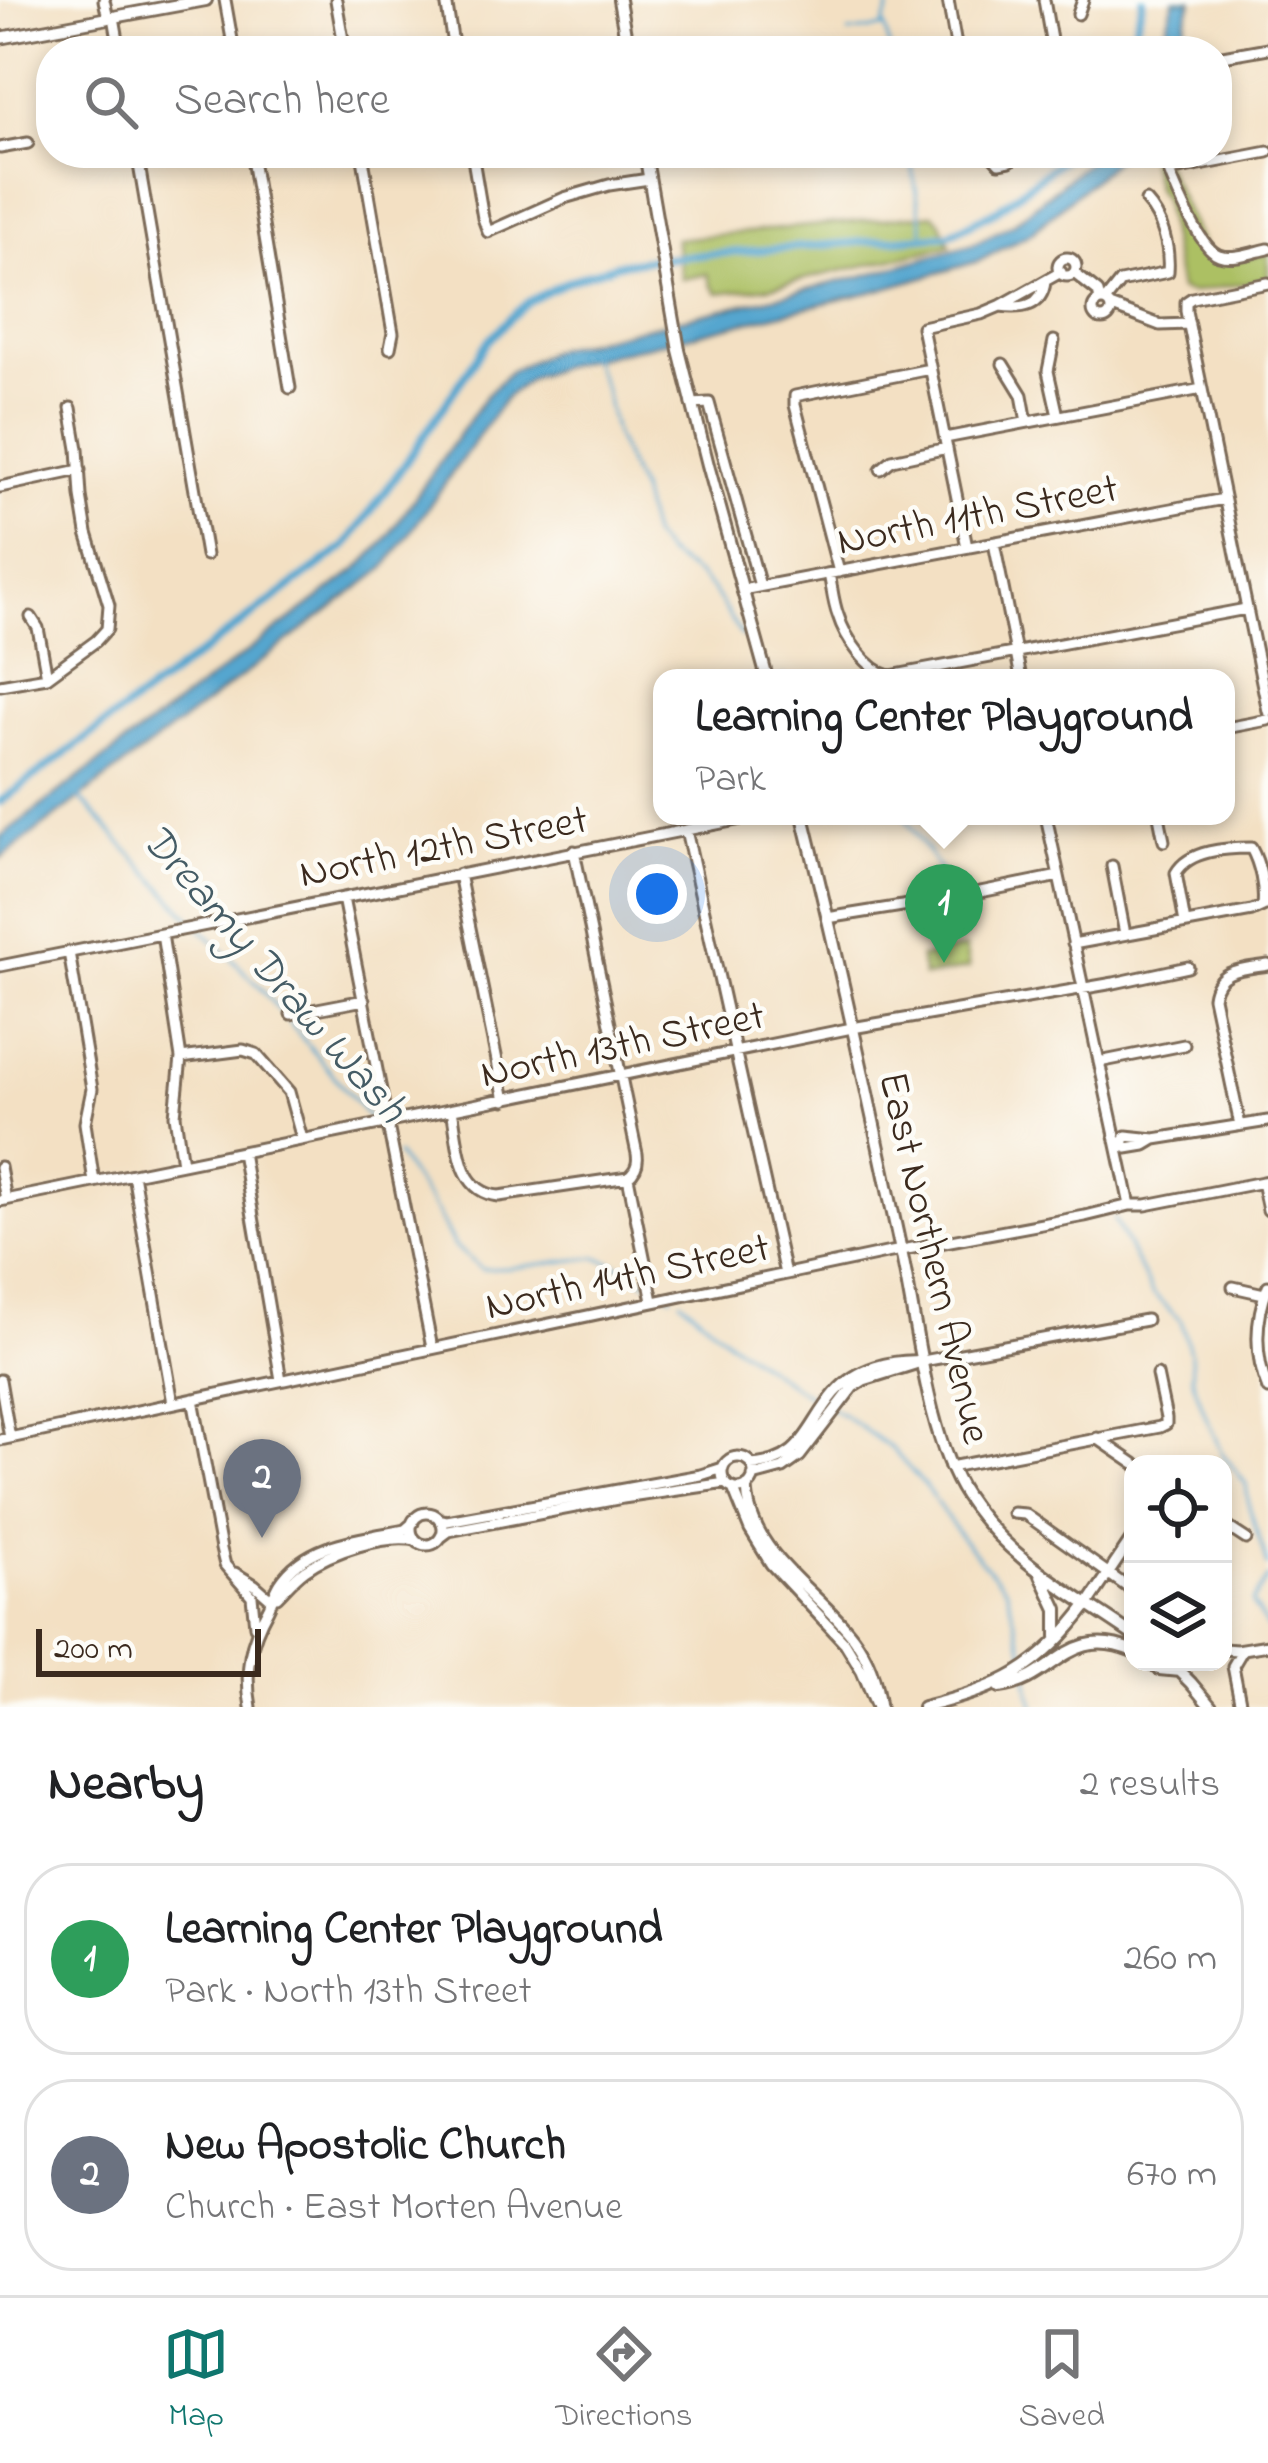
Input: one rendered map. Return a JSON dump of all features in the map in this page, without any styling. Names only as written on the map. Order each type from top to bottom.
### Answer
[{"type":"main road","points":[[0,38],[206,0]]},
{"type":"main road","points":[[619,0],[625,36]]},
{"type":"main road","points":[[647,168],[678,344],[764,669]]},
{"type":"main road","name":"East Northern Avenue","points":[[805,825],[950,1467],[993,1532],[1022,1560],[1124,1629]]},
{"type":"main road","points":[[1040,1572],[1057,1610],[1055,1642]]},
{"type":"main road","points":[[1036,1668],[1088,1604]]},
{"type":"main road","points":[[923,1707],[1020,1679],[1069,1651],[1094,1643],[1124,1648]]},
{"type":"main road","points":[[1179,1671],[1211,1707]]},
{"type":"street","points":[[104,0],[116,36]]},
{"type":"street","points":[[225,0],[231,36]]},
{"type":"street","points":[[337,0],[343,36]]},
{"type":"street","points":[[446,0],[452,36]]},
{"type":"street","points":[[948,0],[954,36]]},
{"type":"street","points":[[1044,0],[1050,36]]},
{"type":"street","points":[[1078,14],[1083,0]]},
{"type":"street","points":[[1232,54],[1268,48]]},
{"type":"street","points":[[0,148],[28,143]]},
{"type":"street","points":[[1232,159],[1268,152]]},
{"type":"street","points":[[140,168],[206,555]]},
{"type":"street","points":[[253,168],[290,388]]},
{"type":"street","points":[[365,168],[393,333],[390,348]]},
{"type":"street","points":[[475,168],[488,232],[586,190],[649,179]]},
{"type":"street","points":[[1168,168],[1207,248],[1226,257],[1268,249]]},
{"type":"street","points":[[1169,171],[1185,168]]},
{"type":"street","points":[[1105,303],[1120,282],[1168,272],[1161,222],[1146,201]]},
{"type":"street","points":[[967,548],[922,327],[981,314],[1060,272],[1074,273],[1105,303],[1160,325],[1189,324]]},
{"type":"street","points":[[1235,724],[1268,710],[1186,302],[1268,284]]},
{"type":"street","points":[[1054,341],[1048,371],[1058,416]]},
{"type":"street","points":[[1003,364],[1022,395],[1027,422]]},
{"type":"street","points":[[876,669],[837,614],[834,573],[795,396],[930,369]]},
{"type":"street","points":[[881,469],[892,460],[1027,422],[1202,388]]},
{"type":"street","points":[[692,404],[709,403],[760,586]]},
{"type":"street","points":[[0,686],[47,676],[106,629],[109,605],[87,532],[71,408]]},
{"type":"street","points":[[0,487],[80,470]]},
{"type":"street","name":"North 11th Street","points":[[742,590],[1224,499]]},
{"type":"street","points":[[994,543],[1019,669]]},
{"type":"street","points":[[934,669],[1246,609]]},
{"type":"street","points":[[31,617],[38,628],[47,676]]},
{"type":"street","name":"North 12th Street","points":[[0,966],[711,825]]},
{"type":"street","points":[[1048,825],[1130,1204]]},
{"type":"street","points":[[1161,825],[1164,841]]},
{"type":"street","points":[[686,830],[785,1274]]},
{"type":"street","points":[[1073,944],[1252,911],[1263,906],[1251,848],[1191,856],[1182,862],[1176,873],[1185,922]]},
{"type":"street","points":[[574,851],[638,1157],[632,1174],[653,1301]]},
{"type":"street","points":[[1112,866],[1125,934]]},
{"type":"street","points":[[459,874],[505,1100]]},
{"type":"street","points":[[827,918],[1059,877]]},
{"type":"street","points":[[344,898],[432,1348]]},
{"type":"street","points":[[161,934],[182,1058],[175,1114],[182,1164]]},
{"type":"street","points":[[69,952],[92,1089],[85,1123],[94,1182]]},
{"type":"street","points":[[1240,1125],[1213,997],[1217,980],[1234,970],[1268,965]]},
{"type":"street","name":"North 13th Street","points":[[3,1200],[852,1028],[1188,967]]},
{"type":"street","points":[[291,1014],[364,1000]]},
{"type":"street","points":[[1099,1062],[1184,1045]]},
{"type":"street","points":[[182,1058],[250,1048],[289,1092],[302,1139]]},
{"type":"street","points":[[452,1110],[466,1175],[483,1194],[499,1196],[632,1174]]},
{"type":"street","points":[[1120,1143],[1127,1148],[1155,1138],[1268,1121]]},
{"type":"street","points":[[242,1152],[281,1380]]},
{"type":"street","points":[[0,1167],[3,1200]]},
{"type":"street","points":[[133,1174],[173,1403]]},
{"type":"street","points":[[1265,1181],[1268,1210]]},
{"type":"street","name":"North 14th Street","points":[[5,1439],[901,1250],[1265,1181]]},
{"type":"street","points":[[1233,1287],[1266,1290],[1262,1375],[1268,1389]]},
{"type":"street","points":[[272,1600],[327,1557],[374,1543],[406,1538],[430,1545],[449,1531],[623,1498],[729,1485],[788,1455],[825,1415],[842,1384],[860,1372],[905,1360],[923,1361],[1146,1320]]},
{"type":"street","points":[[950,1467],[1166,1424],[1157,1376]]},
{"type":"street","points":[[0,1380],[5,1439]]},
{"type":"street","points":[[193,1399],[221,1550],[230,1571],[252,1596],[256,1631]]},
{"type":"street","points":[[1097,1438],[1124,1456]]},
{"type":"street","points":[[250,1707],[247,1673],[256,1631],[281,1580],[324,1549],[405,1530],[422,1514],[447,1521],[475,1516],[716,1472],[736,1457],[745,1459],[750,1476],[747,1494],[758,1526],[777,1559],[860,1649],[870,1668],[878,1707]]},
{"type":"street","points":[[723,1468],[771,1564],[845,1643],[878,1707]]},
{"type":"street","points":[[1013,1513],[1025,1514],[1124,1585]]},
{"type":"street","points":[[439,1519],[441,1537]]},
{"type":"street","points":[[412,1523],[416,1540]]},
{"type":"street","points":[[1232,1530],[1246,1539]]},
{"type":"street","points":[[1088,1604],[1124,1550]]},
{"type":"street","points":[[230,1571],[272,1600]]},
{"type":"street","points":[[1232,1649],[1268,1645]]},
{"type":"street","points":[[1241,1707],[1233,1666],[1243,1649]]},
{"type":"green space","points":[[1151,168],[1166,168],[1204,250],[1227,259],[1268,253],[1268,279],[1190,293],[1179,290],[1163,199]]},
{"type":"green space","points":[[933,214],[950,246],[770,287],[718,293],[708,274],[682,279],[675,239]]},
{"type":"green space","points":[[965,948],[969,968],[924,977],[920,958]]},
{"type":"water","points":[[1174,0],[1192,0],[1182,36],[1164,36]]},
{"type":"water","points":[[1080,168],[1106,168],[1031,233],[979,261],[875,291],[561,366],[531,378],[506,397],[385,568],[0,859],[0,837],[358,569],[384,542],[487,394],[511,371],[555,349],[863,276],[971,245],[1013,224]]},
{"type":"waterway","points":[[849,33],[882,28],[889,10],[887,0]]},
{"type":"waterway","points":[[1133,36],[1143,0]]},
{"type":"waterway","points":[[885,26],[887,36]]},
{"type":"waterway","points":[[912,168],[924,237]]},
{"type":"waterway","points":[[0,802],[346,546],[487,342],[528,302],[568,281],[618,264],[948,235],[997,210],[1051,168]]},
{"type":"waterway","points":[[591,357],[651,536],[666,554],[712,589],[742,637]]},
{"type":"waterway","name":"Dreamy Draw Wash","points":[[79,797],[194,922]]},
{"type":"waterway","points":[[910,825],[953,891]]},
{"type":"waterway","name":"Dreamy Draw Wash","points":[[201,929],[258,985],[385,1137]]},
{"type":"waterway","name":"Dreamy Draw Wash","points":[[397,1155],[454,1246],[482,1269],[597,1257],[646,1282]]},
{"type":"waterway","points":[[1114,1219],[1152,1293],[1181,1321],[1206,1417],[1222,1453],[1246,1484],[1268,1566]]},
{"type":"waterway","name":"Dreamy Draw Wash","points":[[654,1287],[672,1296]]},
{"type":"waterway","name":"Dreamy Draw Wash","points":[[681,1300],[729,1341],[892,1449],[1006,1589],[1026,1658]]},
{"type":"waterway","points":[[1268,1578],[1252,1603],[1268,1629]]},
{"type":"waterway","name":"Dreamy Draw Wash","points":[[1027,1668],[1035,1707]]},
{"type":"place","name":"Learning Center Playground","points":[[944,963]]},
{"type":"place","name":"New Apostolic Church","points":[[262,1538]]}]
